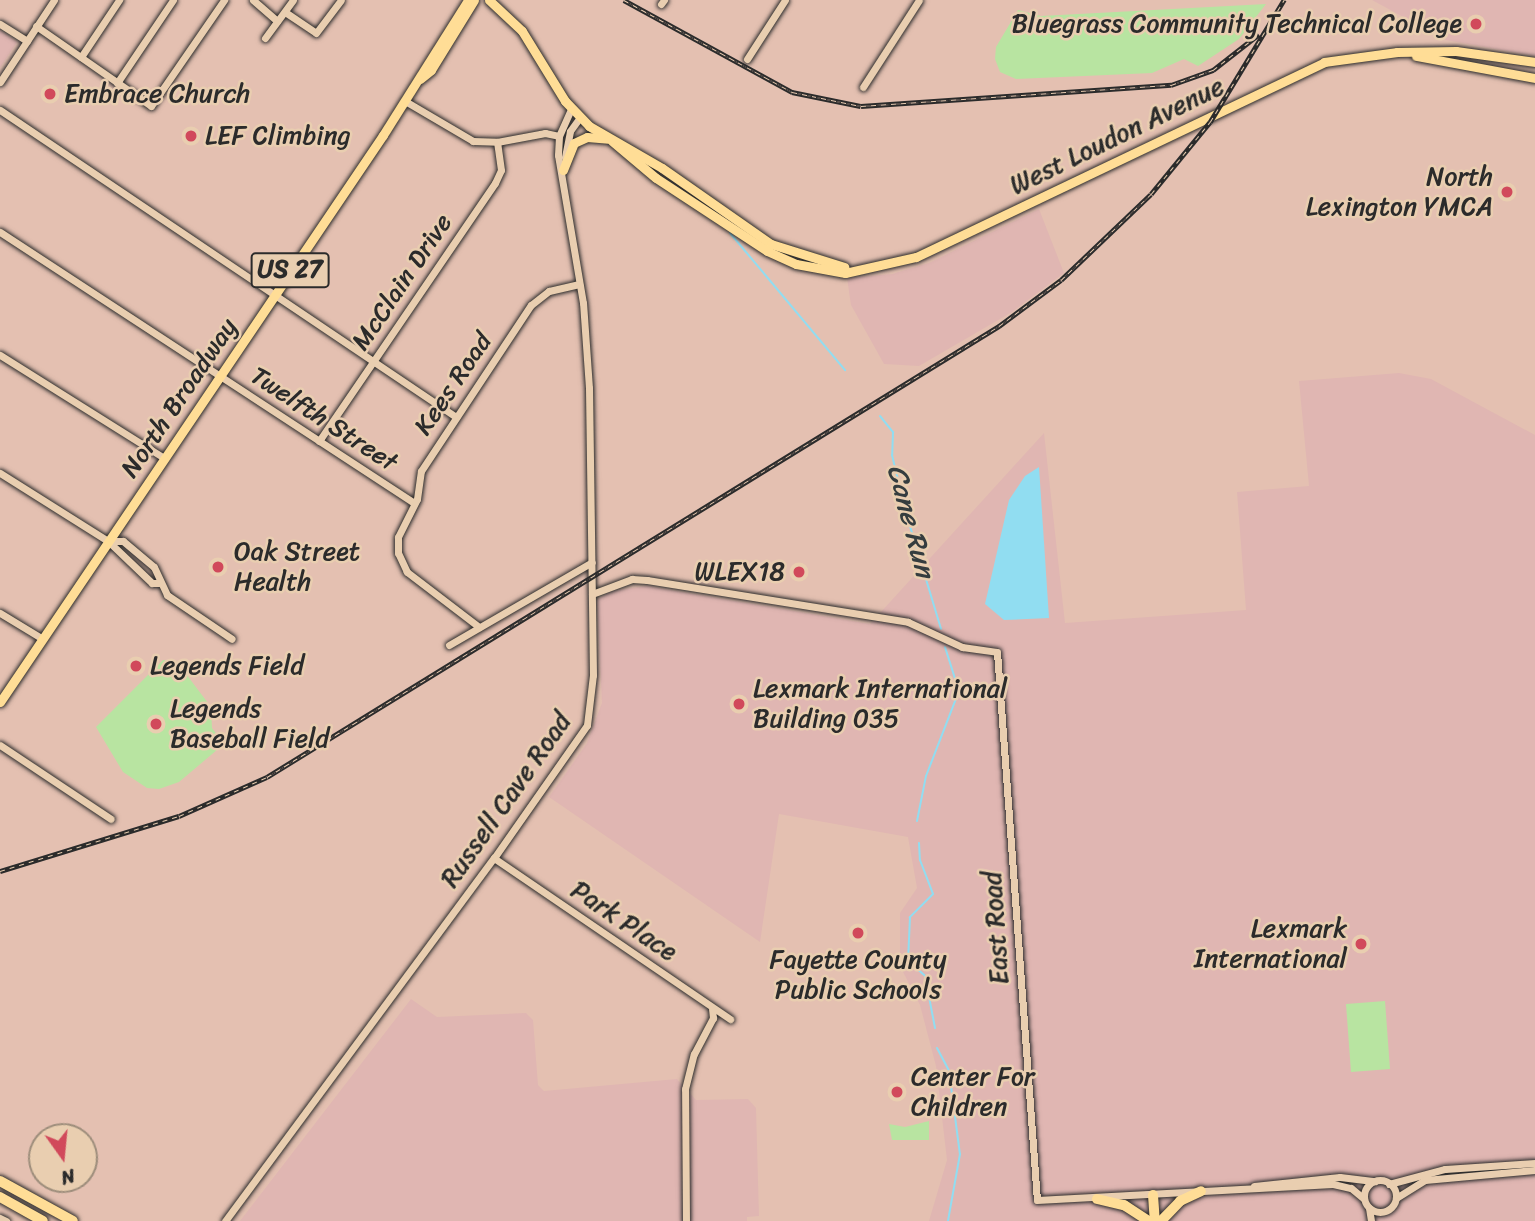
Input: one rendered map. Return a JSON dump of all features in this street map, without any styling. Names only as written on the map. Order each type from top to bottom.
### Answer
[{"type":"highway","points":[[0,1181],[73,1221]]},
{"type":"highway","points":[[1161,1221],[1180,1201],[1201,1191]]},
{"type":"highway","points":[[1153,1195],[1155,1221]]},
{"type":"highway","points":[[0,1197],[43,1221]]},
{"type":"highway","points":[[1097,1199],[1124,1205],[1149,1221]]},
{"type":"main road","name":"North Broadway","points":[[0,702],[405,100],[468,0]]},
{"type":"main road","name":"North Broadway","points":[[416,82],[431,70],[474,0]]},
{"type":"main road","name":"West Loudon Avenue","points":[[489,0],[522,31],[571,109],[580,117],[656,178],[773,254],[813,268],[860,270],[916,257],[1308,68],[1347,57],[1397,52],[1457,51],[1535,62]]},
{"type":"main road","name":"West Loudon Avenue","points":[[1397,52],[1535,77]]},
{"type":"main road","points":[[562,165],[574,143],[587,137],[610,140]]},
{"type":"street","points":[[0,82],[54,0]]},
{"type":"street","points":[[81,57],[119,0]]},
{"type":"street","points":[[117,83],[173,0]]},
{"type":"street","points":[[36,26],[151,106],[224,0]]},
{"type":"street","points":[[253,0],[278,21]]},
{"type":"street","points":[[265,38],[293,0]]},
{"type":"street","points":[[285,12],[317,33],[341,0]]},
{"type":"street","points":[[747,58],[785,0]]},
{"type":"street","points":[[863,87],[919,0]]},
{"type":"street","points":[[0,24],[27,41]]},
{"type":"street","points":[[405,100],[466,138],[497,142],[545,133],[559,136],[571,109]]},
{"type":"street","points":[[0,110],[456,417]]},
{"type":"street","points":[[562,165],[580,117]]},
{"type":"street","name":"Russell Cave Road","points":[[225,1221],[494,858],[587,725],[593,682],[589,388],[579,284],[559,136]]},
{"type":"street","name":"McClain Drive","points":[[319,441],[499,177],[497,142]]},
{"type":"street","name":"Twelfth Street","points":[[0,232],[414,503]]},
{"type":"street","name":"Kees Road","points":[[479,627],[403,566],[398,537],[414,503],[421,471],[535,299],[549,290],[579,284]]},
{"type":"street","points":[[0,355],[164,458]]},
{"type":"street","points":[[0,473],[108,541],[123,541],[154,567],[159,583],[167,595],[232,639]]},
{"type":"street","points":[[449,645],[592,562]]},
{"type":"street","name":"East Road","points":[[592,594],[632,579],[647,580],[908,622],[962,647],[997,652],[1037,1200],[1097,1199]]},
{"type":"street","points":[[0,613],[43,639]]},
{"type":"street","points":[[0,745],[111,819]]},
{"type":"street","name":"Park Place","points":[[494,858],[730,1019]]},
{"type":"street","points":[[686,1221],[690,1209],[685,1089],[694,1055],[713,1018],[712,1009]]},
{"type":"street","points":[[1241,1189],[1329,1178],[1389,1184],[1445,1169],[1535,1163]]},
{"type":"street","points":[[1380,1221],[1396,1198],[1425,1180],[1535,1170]]},
{"type":"street","points":[[1364,1199],[1367,1186],[1375,1181]]},
{"type":"street","points":[[1097,1199],[1333,1184],[1351,1188],[1364,1199],[1371,1221]]},
{"type":"street","points":[[1389,1184],[1396,1198]]},
{"type":"street","points":[[1369,1208],[1384,1212]]},
{"type":"street","points":[[690,1209],[696,1221]]},
{"type":"street","points":[[0,1217],[6,1221]]},
{"type":"shaded area","name":"Bluegrass Community Technical College","points":[[1372,0],[1535,0],[1535,56],[1446,40]]},
{"type":"shaded area","points":[[0,30],[17,42],[0,68]]},
{"type":"shaded area","points":[[1039,209],[1064,273],[1012,312],[919,366],[884,364],[851,305],[847,278],[892,274],[929,263]]},
{"type":"shaded area","name":"Lexmark International","points":[[1399,373],[1431,379],[1535,435],[1535,1221],[929,1221],[947,1160],[936,1066],[920,1005],[900,966],[900,913],[917,888],[908,837],[779,814],[760,942],[549,797],[587,743],[602,703],[597,600],[611,591],[647,586],[870,624],[1044,433],[1065,623],[1246,610],[1237,492],[1309,486],[1299,381]]},
{"type":"shaded area","points":[[411,999],[437,1017],[526,1013],[533,1020],[538,1085],[544,1091],[677,1079],[696,1100],[748,1099],[756,1108],[759,1216],[747,1217],[747,1221],[240,1221]]},
{"type":"green space","points":[[1266,4],[1239,39],[1198,66],[1184,59],[1152,73],[1016,79],[1000,72],[995,59],[996,47],[1018,10],[1041,16]]},
{"type":"green space","name":"Legends Baseball Field","points":[[163,660],[177,662],[211,707],[212,728],[224,744],[179,782],[159,789],[147,788],[123,772],[96,727]]},
{"type":"green space","points":[[1385,1001],[1390,1069],[1351,1072],[1346,1004]]},
{"type":"green space","points":[[929,1121],[929,1140],[892,1140],[889,1124],[905,1127]]},
{"type":"water","points":[[1039,467],[1049,618],[1004,620],[985,604],[1009,500],[1025,476]]},
{"type":"waterway","name":"Cane Run","points":[[730,233],[845,370]]},
{"type":"waterway","name":"Cane Run","points":[[880,416],[893,432],[892,455],[906,513],[941,629]]},
{"type":"waterway","name":"Cane Run","points":[[917,821],[926,776],[959,691],[945,647]]},
{"type":"waterway","name":"Cane Run","points":[[919,843],[920,860],[933,894],[910,917],[908,961],[925,976],[935,1028]]},
{"type":"waterway","name":"Cane Run","points":[[937,1048],[949,1071],[960,1154],[948,1221]]},
{"type":"railway","points":[[624,0],[792,92],[861,106],[1171,85],[1213,70],[1259,34]]},
{"type":"railway","points":[[0,871],[179,816],[267,777],[999,326],[1061,280],[1151,194],[1210,122],[1284,0]]},
{"type":"place","name":"Bluegrass Community Technical College","points":[[1476,24]]},
{"type":"place","name":"Embrace Church","points":[[50,94]]},
{"type":"place","name":"LEF Climbing","points":[[191,136]]},
{"type":"place","name":"North Lexington YMCA","points":[[1507,192]]},
{"type":"place","name":"Oak Street Health","points":[[218,567]]},
{"type":"place","name":"WLEX18","points":[[799,572]]},
{"type":"place","name":"Legends Field","points":[[136,666]]},
{"type":"place","name":"Lexmark International Building 035","points":[[739,704]]},
{"type":"place","name":"Legends Baseball Field","points":[[156,724]]},
{"type":"place","name":"Fayette County Public Schools","points":[[858,933]]},
{"type":"place","name":"Lexmark International","points":[[1361,944]]},
{"type":"place","name":"Center For Children","points":[[897,1092]]}]
